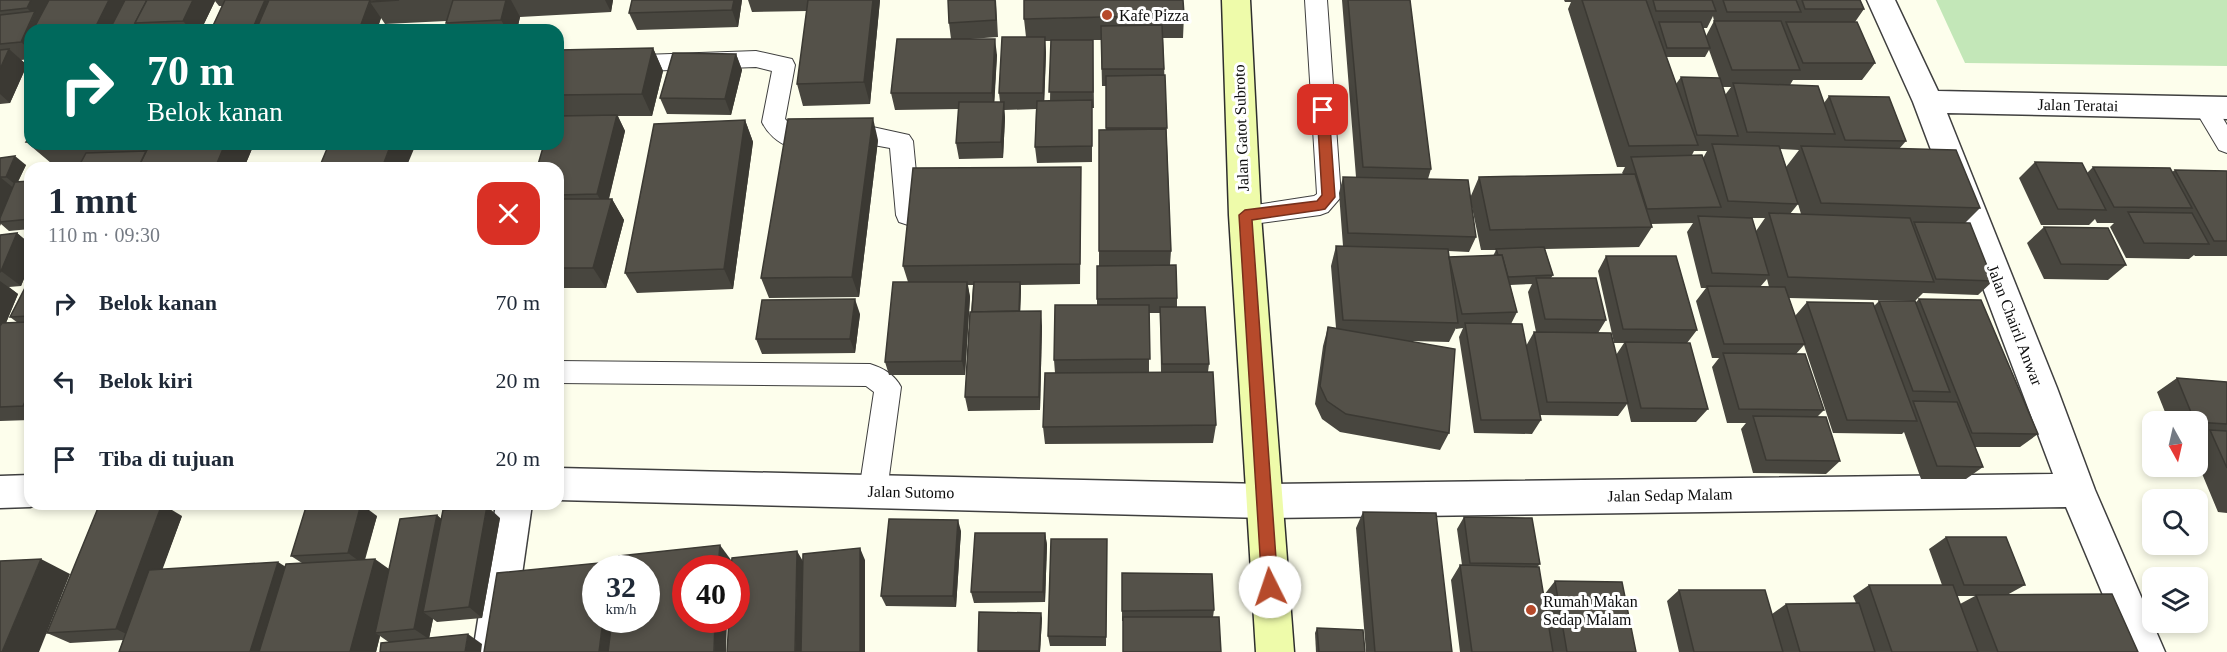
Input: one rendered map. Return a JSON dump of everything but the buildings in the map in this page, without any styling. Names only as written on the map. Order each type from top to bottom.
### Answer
[{"type":"street","name":"Jalan Gatot Subroto","points":[[1236,0],[1245,215],[1275,652]]},
{"type":"street","name":"Jalan Chairil Anwar","points":[[1881,0],[1928,102],[2036,377],[2077,490],[2146,652]]},
{"type":"street","name":"Jalan Teratai","points":[[1928,102],[2216,108]]},
{"type":"street","name":"Jalan Sutomo","points":[[564,484],[1264,501]]},
{"type":"street","name":"Jalan Sedap Malam","points":[[1264,501],[2077,490]]},
{"type":"street","points":[[0,492],[24,491]]},
{"type":"street","points":[[492,652],[513,510]]},
{"type":"lane","points":[[1245,215],[1320,205],[1329,197],[1316,0]]},
{"type":"lane","points":[[564,66],[756,59],[783,65],[773,122],[790,138],[868,135],[901,141],[908,215]]},
{"type":"lane","points":[[2216,108],[2227,144]]},
{"type":"lane","points":[[564,372],[870,375],[888,387],[873,491]]},
{"type":"green space","points":[[1936,0],[2227,0],[2227,66],[1965,63]]},
{"type":"place","name":"Kafe Pizza","points":[[1107,15]]},
{"type":"place","name":"Rumah Makan Sedap Malam","points":[[1531,610]]},
{"type":"route","points":[[1270,587],[1245,215],[1320,205],[1329,197],[1323,110]]}]
